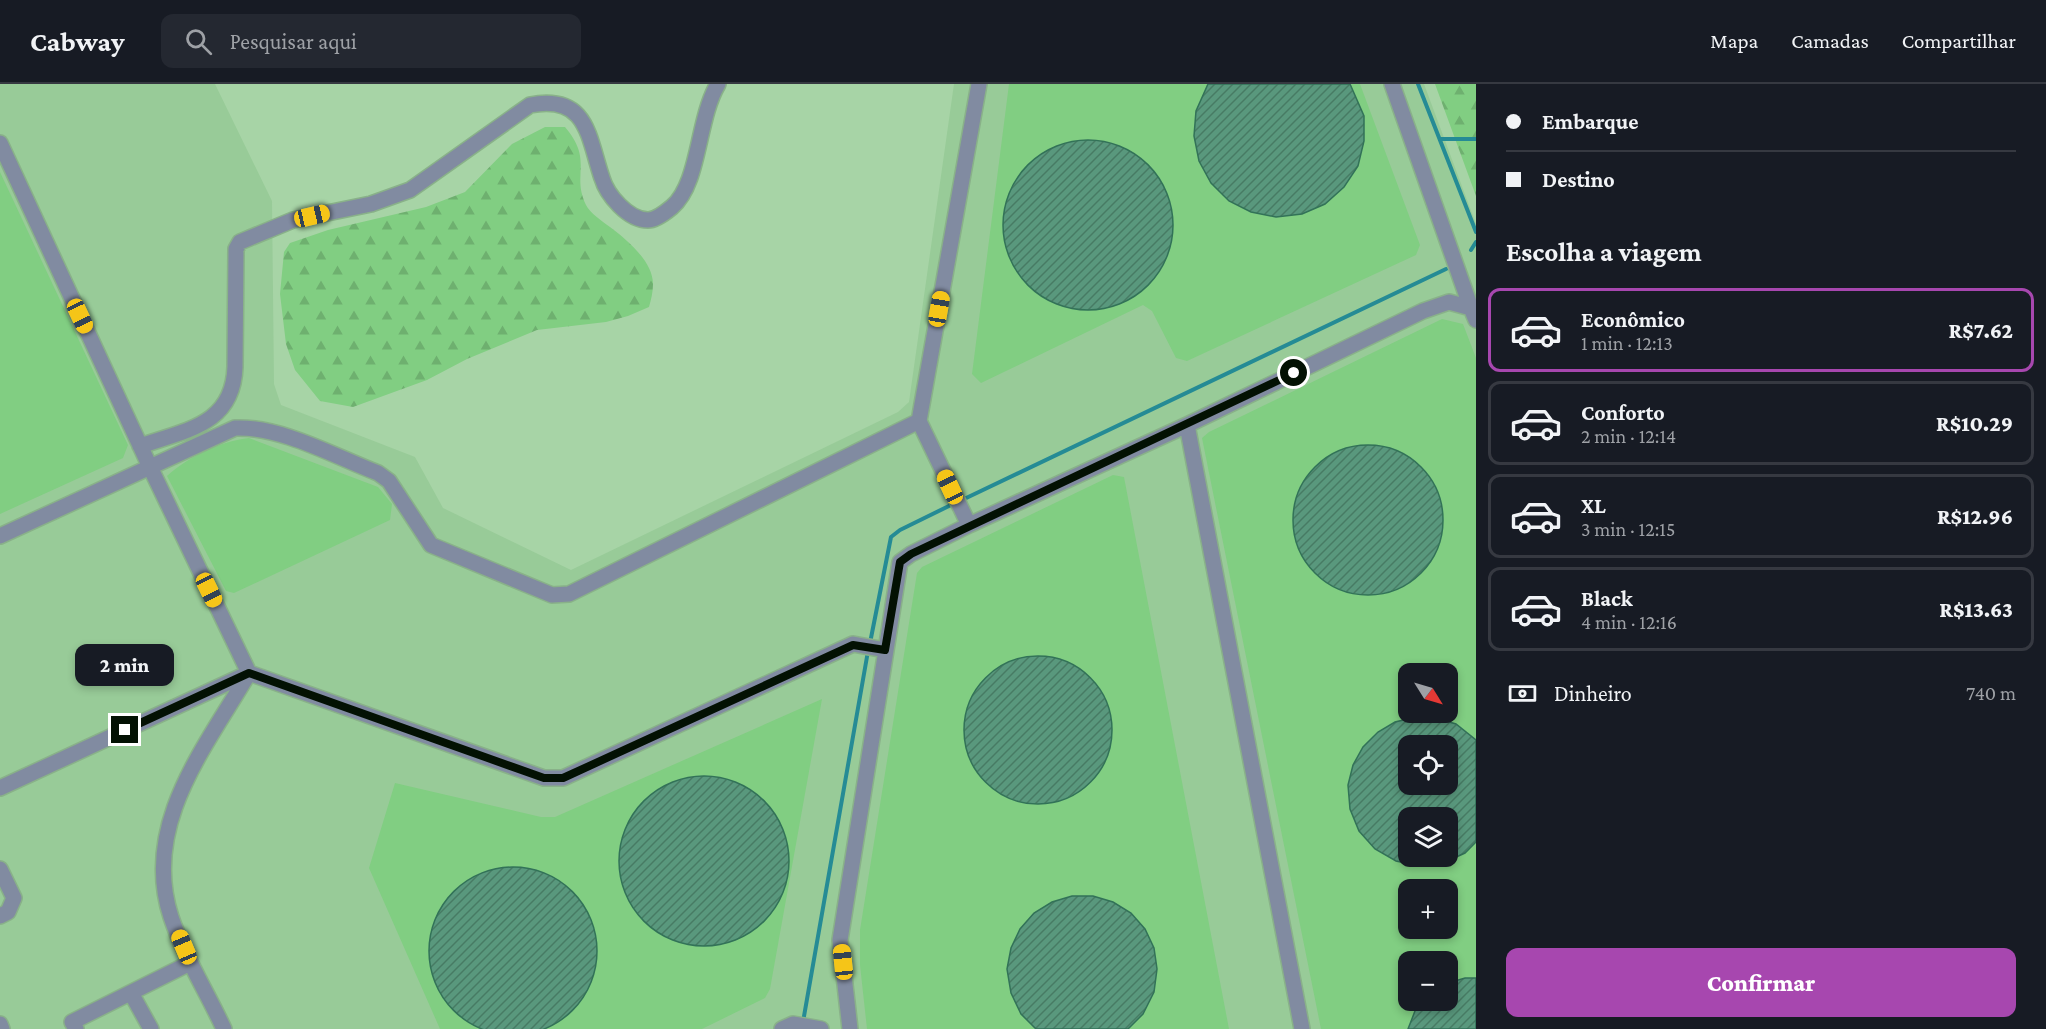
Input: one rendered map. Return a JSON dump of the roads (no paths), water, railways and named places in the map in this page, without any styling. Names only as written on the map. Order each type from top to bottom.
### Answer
[{"type":"lane","points":[[140,446],[213,418],[223,409],[230,396],[235,376],[236,249],[240,242],[293,220],[390,199],[410,189],[530,105],[544,102],[564,105],[576,115],[593,141],[602,180],[617,203],[632,215],[648,220],[663,214],[677,203],[688,186],[706,108],[718,84]]},
{"type":"lane","points":[[969,525],[919,421],[979,84]]},
{"type":"lane","points":[[1392,84],[1474,314]]},
{"type":"lane","points":[[0,143],[140,446],[249,673]]},
{"type":"lane","points":[[850,1029],[840,940],[900,562],[911,554],[969,525],[1186,425],[1423,311],[1449,302],[1474,314]]},
{"type":"lane","points":[[0,536],[235,428],[249,427],[274,432],[389,481],[430,545],[552,595],[569,594],[919,421]]},
{"type":"lane","points":[[1186,425],[1302,1029]]},
{"type":"lane","points":[[0,788],[249,673],[544,778],[563,778],[853,645],[885,650]]},
{"type":"lane","points":[[220,1027],[171,916],[162,876],[165,840],[171,810],[249,673]]},
{"type":"lane","points":[[0,869],[14,898],[8,912],[0,916]]},
{"type":"lane","points":[[76,1029],[72,1022],[190,963]]},
{"type":"lane","points":[[131,993],[151,1029]]},
{"type":"lane","points":[[0,1024],[2,1029]]},
{"type":"lane","points":[[788,1026],[820,1029]]},
{"type":"waterway","points":[[1418,84],[1476,232]]},
{"type":"waterway","points":[[1440,139],[1476,139]]},
{"type":"waterway","points":[[1471,250],[1476,242]]},
{"type":"waterway","points":[[962,500],[1446,269]]},
{"type":"waterway","points":[[870,643],[891,537],[900,530],[955,503]]},
{"type":"waterway","points":[[803,1022],[868,651]]}]
